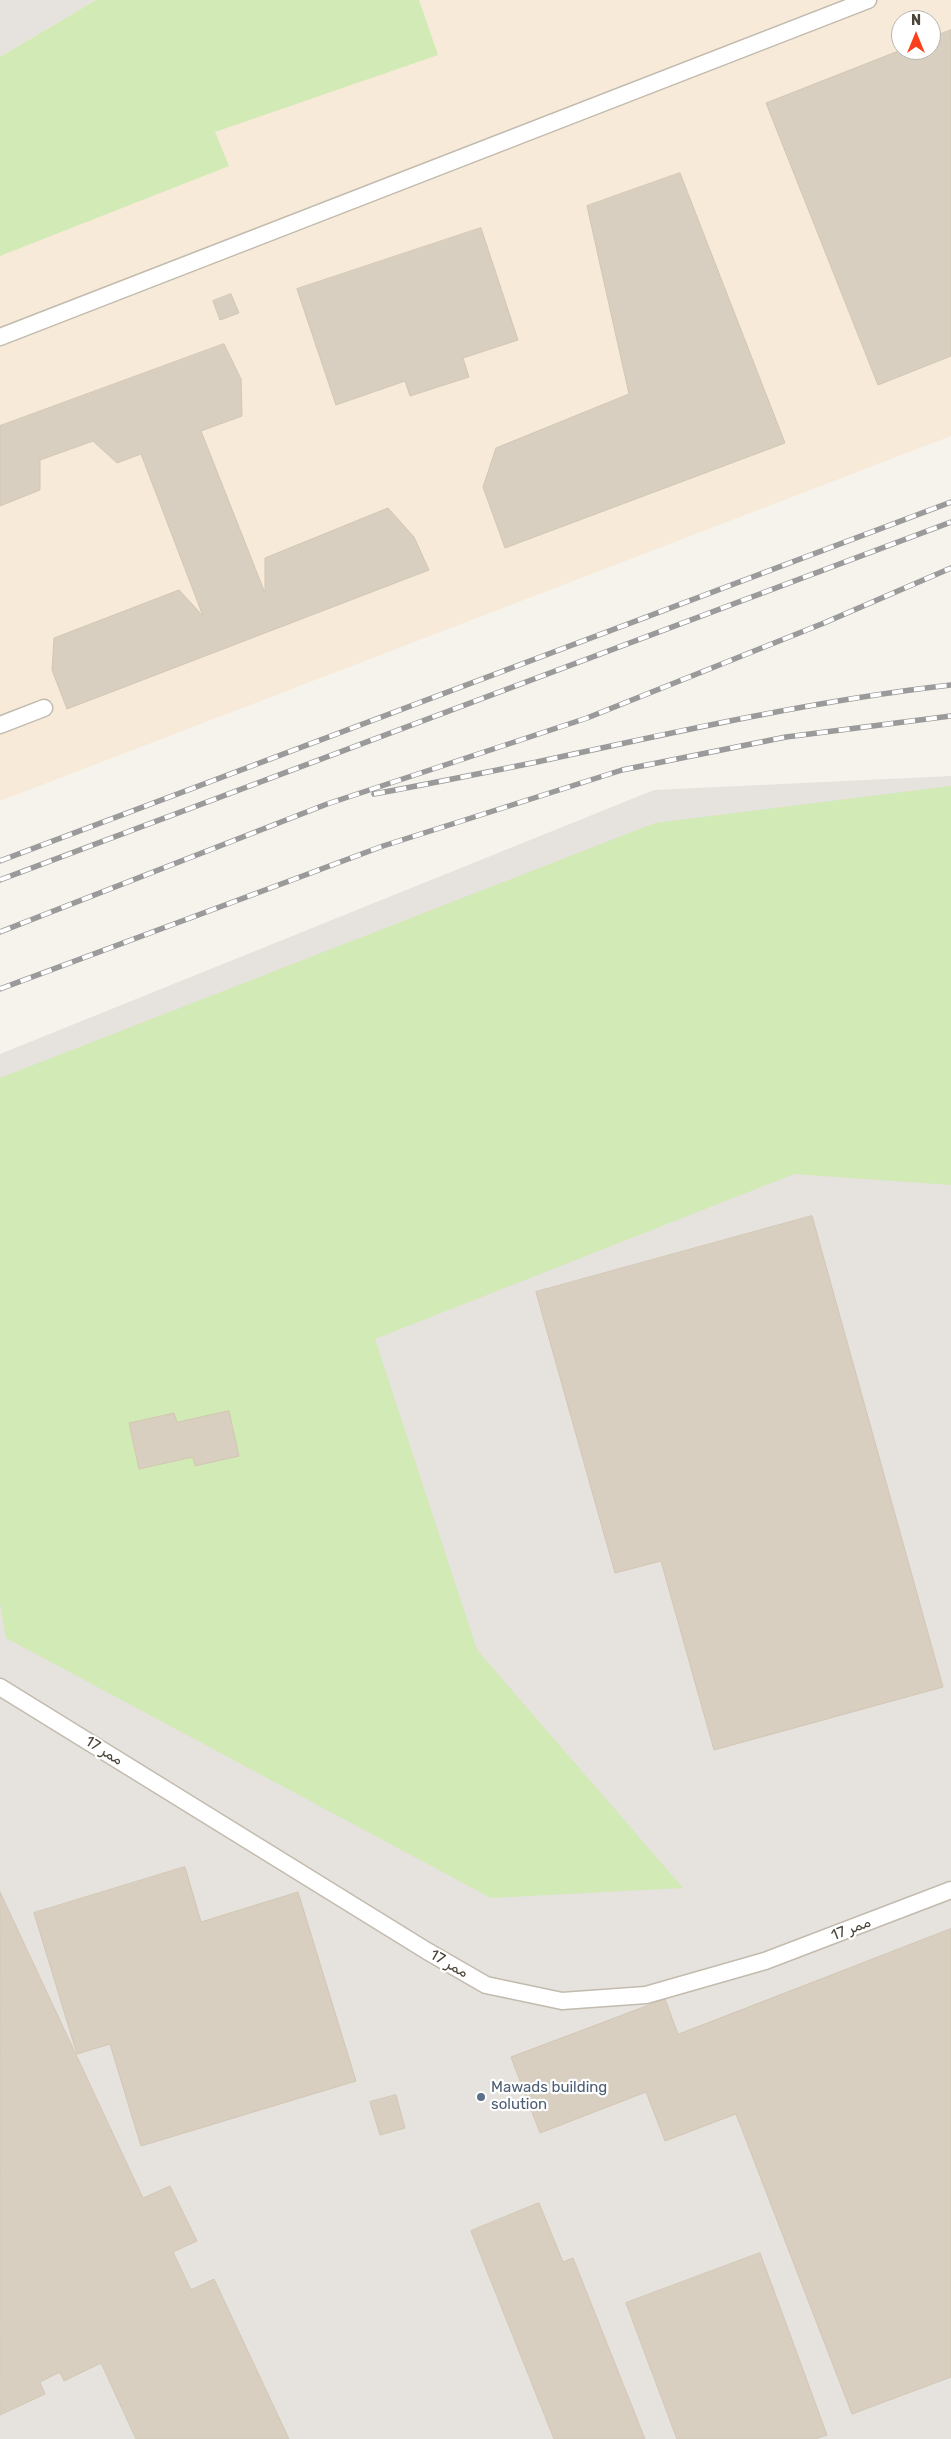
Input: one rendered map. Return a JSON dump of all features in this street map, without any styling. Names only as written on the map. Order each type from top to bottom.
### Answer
[{"type":"lane","points":[[0,338],[868,0]]},
{"type":"lane","points":[[0,725],[44,708]]},
{"type":"lane","name":"ممر 17","points":[[0,1687],[427,1951],[486,1984],[562,2000],[646,1995],[765,1961],[951,1890]]},
{"type":"shaded area","points":[[0,0],[96,0],[0,57]]},
{"type":"shaded area","points":[[96,0],[951,0],[951,436],[0,801],[0,57]]},
{"type":"shaded area","points":[[951,776],[951,2439],[0,2439],[0,1054],[654,790]]},
{"type":"green space","points":[[96,0],[419,0],[438,55],[215,132],[229,166],[0,256],[0,57]]},
{"type":"green space","points":[[951,786],[951,1185],[794,1174],[375,1339],[477,1650],[683,1888],[491,1898],[6,1638],[0,1603],[0,1078],[655,823]]},
{"type":"building","points":[[951,30],[951,356],[878,385],[766,103],[891,54],[891,60],[941,60],[941,34]]},
{"type":"building","points":[[680,173],[785,443],[505,548],[483,487],[496,448],[629,394],[587,206]]},
{"type":"building","points":[[481,228],[518,340],[463,358],[469,377],[410,396],[405,381],[336,405],[297,289]]},
{"type":"building","points":[[231,294],[239,313],[220,320],[213,301]]},
{"type":"building","points":[[224,344],[241,379],[242,416],[201,431],[265,593],[265,558],[388,508],[414,537],[429,570],[67,709],[52,670],[54,638],[179,590],[203,616],[141,454],[117,463],[93,441],[40,460],[40,490],[0,506],[0,426]]},
{"type":"building","points":[[812,1216],[943,1687],[714,1750],[661,1561],[615,1573],[536,1292]]},
{"type":"building","points":[[229,1411],[239,1456],[195,1466],[193,1457],[139,1469],[129,1423],[174,1413],[177,1422]]},
{"type":"building","points":[[185,1867],[201,1922],[298,1892],[356,2081],[141,2146],[110,2044],[77,2054],[34,1913]]},
{"type":"building","points":[[0,1892],[143,2198],[170,2186],[197,2241],[173,2252],[191,2290],[214,2279],[289,2439],[136,2439],[101,2363],[64,2381],[60,2372],[40,2382],[45,2394],[0,2415]]},
{"type":"building","points":[[951,1929],[951,2377],[852,2414],[736,2114],[665,2141],[646,2092],[540,2133],[511,2057],[665,1999],[678,2034]]},
{"type":"building","points":[[396,2095],[405,2128],[380,2135],[370,2102]]},
{"type":"building","points":[[539,2203],[563,2262],[573,2258],[645,2439],[554,2439],[471,2231]]},
{"type":"building","points":[[760,2253],[827,2435],[815,2439],[677,2439],[626,2303]]},
{"type":"railway","points":[[0,861],[951,502]]},
{"type":"railway","points":[[0,880],[951,522]]},
{"type":"railway","points":[[0,932],[327,804],[587,718],[824,623],[951,568]]},
{"type":"railway","points":[[374,794],[795,708],[951,685]]},
{"type":"railway","points":[[0,989],[383,846],[622,770],[786,737],[951,716]]},
{"type":"place","name":"Mawads building solution","points":[[481,2097]]}]
